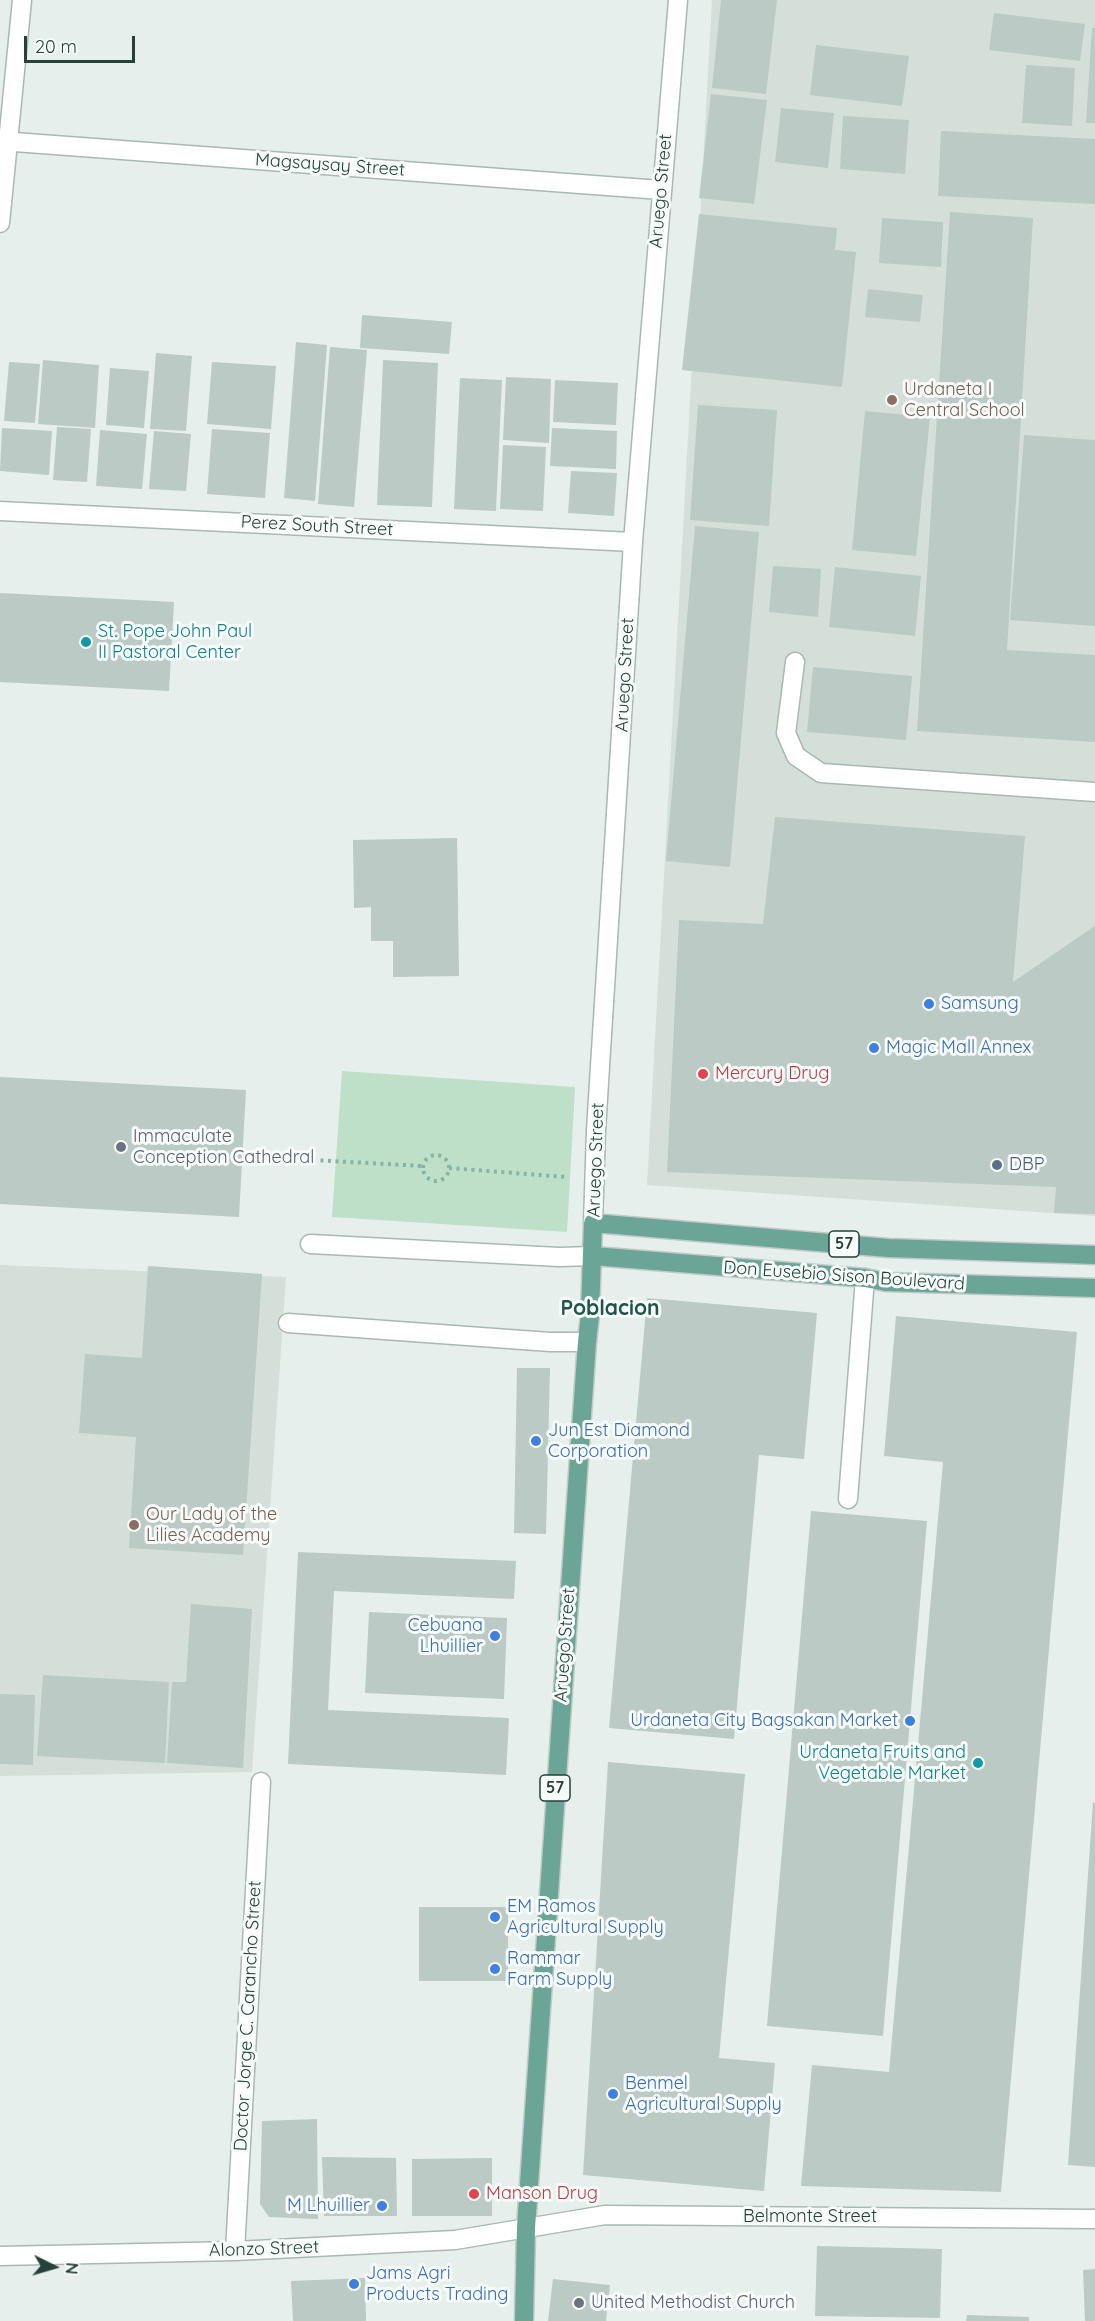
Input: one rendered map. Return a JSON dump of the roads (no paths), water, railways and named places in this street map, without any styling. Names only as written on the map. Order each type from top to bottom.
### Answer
[{"type":"main road","name":"Don Eusebio Sison Boulevard","points":[[593,1223],[888,1248],[1095,1255]]},
{"type":"main road","name":"Aruego Street","points":[[524,2321],[526,2228],[594,1256],[593,1223]]},
{"type":"main road","name":"Don Eusebio Sison Boulevard","points":[[594,1256],[865,1278],[886,1282],[1095,1288]]},
{"type":"street","points":[[0,222],[4,141],[22,0]]},
{"type":"street","name":"Aruego Street","points":[[593,1223],[633,542],[678,0]]},
{"type":"street","name":"Magsaysay Street","points":[[4,141],[661,190]]},
{"type":"street","name":"Perez South Street","points":[[0,511],[633,542]]},
{"type":"street","points":[[795,662],[786,733],[796,756],[821,773],[1095,792]]},
{"type":"street","points":[[310,1244],[559,1257],[594,1256]]},
{"type":"street","points":[[848,1499],[865,1278]]},
{"type":"street","points":[[288,1323],[538,1341],[587,1342]]},
{"type":"street","name":"Doctor Jorge C. Carancho Street","points":[[235,2251],[261,1782]]},
{"type":"street","name":"Belmonte Street","points":[[526,2228],[605,2215],[1095,2219]]},
{"type":"street","name":"Alonzo Street","points":[[0,2256],[235,2251],[454,2240],[526,2228]]},
{"type":"place","name":"Urdaneta I Central School","points":[[892,400]]},
{"type":"place","name":"St. Pope John Paul II Pastoral Center","points":[[86,642]]},
{"type":"place","name":"Samsung","points":[[929,1004]]},
{"type":"place","name":"Magic Mall Annex","points":[[874,1048]]},
{"type":"place","name":"Mercury Drug","points":[[703,1074]]},
{"type":"place","name":"Immaculate Conception Cathedral","points":[[121,1147]]},
{"type":"place","name":"DBP","points":[[997,1165]]},
{"type":"place","name":"Jun Est Diamond Corporation","points":[[536,1441]]},
{"type":"place","name":"Our Lady of the Lilies Academy","points":[[134,1525]]},
{"type":"place","name":"Cebuana Lhuillier","points":[[495,1636]]},
{"type":"place","name":"Urdaneta City Bagsakan Market","points":[[910,1721]]},
{"type":"place","name":"Urdaneta Fruits and Vegetable Market","points":[[978,1763]]},
{"type":"place","name":"EM Ramos Agricultural Supply","points":[[495,1917]]},
{"type":"place","name":"Rammar Farm Supply","points":[[495,1969]]},
{"type":"place","name":"Benmel Agricultural Supply","points":[[613,2094]]},
{"type":"place","name":"Manson Drug","points":[[474,2194]]},
{"type":"place","name":"M Lhuillier","points":[[382,2206]]},
{"type":"place","name":"Jams Agri Products Trading","points":[[354,2284]]},
{"type":"place","name":"United Methodist Church","points":[[579,2303]]},
{"type":"district","name":"Poblacion","points":[[610,1309]]}]
